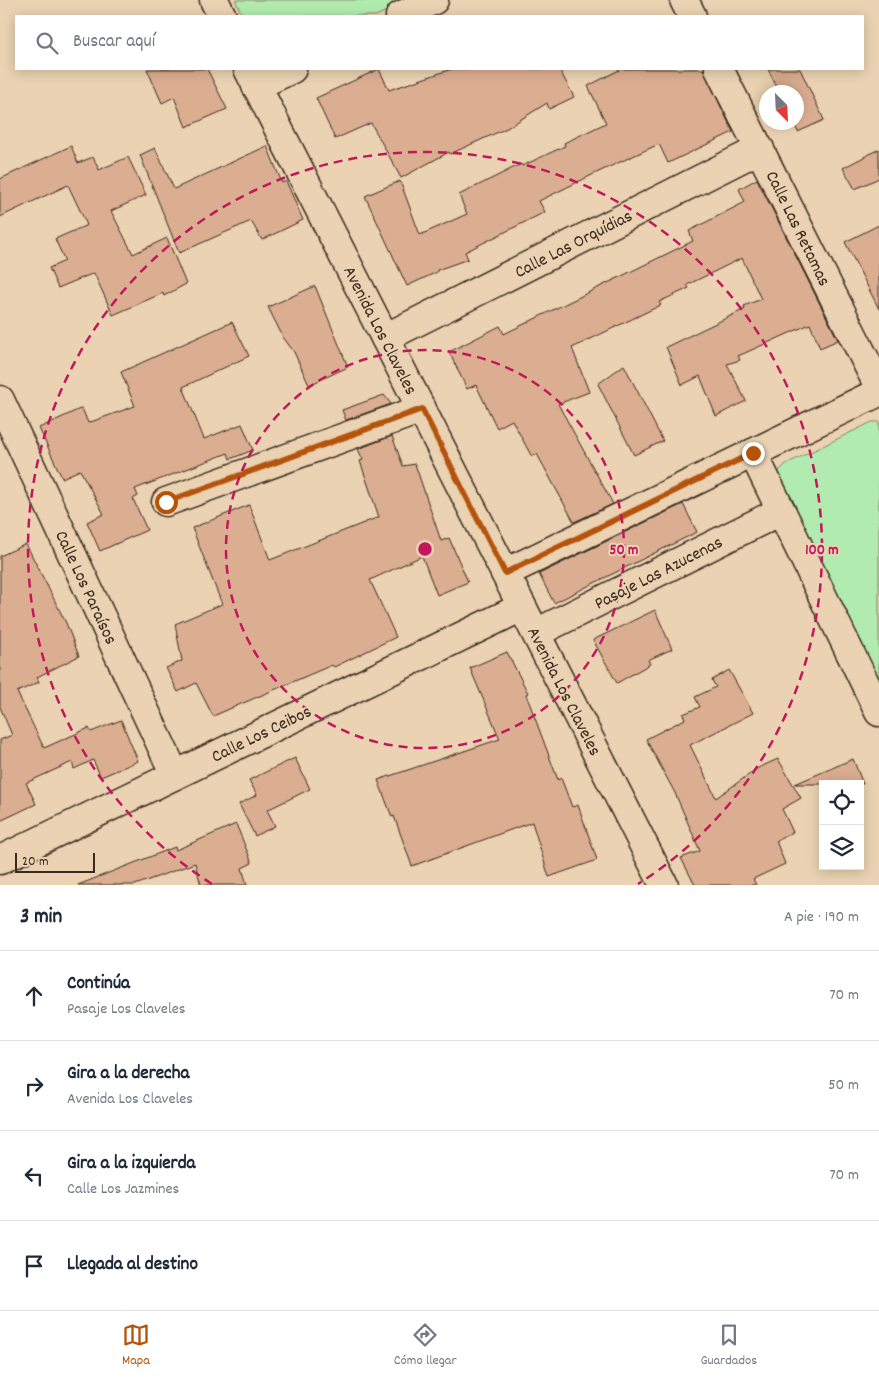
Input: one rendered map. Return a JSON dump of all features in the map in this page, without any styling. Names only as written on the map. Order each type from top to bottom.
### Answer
[{"type":"street","points":[[214,0],[222,15]]},
{"type":"street","points":[[402,15],[434,0]]},
{"type":"street","points":[[684,0],[692,15]]},
{"type":"street","points":[[252,77],[287,70]]},
{"type":"street","name":"Calle Las Retamas","points":[[720,70],[879,387]]},
{"type":"street","name":"Avenida Los Claveles","points":[[252,77],[664,885]]},
{"type":"street","name":"Calle Las Orquídias","points":[[385,338],[760,149]]},
{"type":"street","points":[[505,573],[879,392]]},
{"type":"street","name":"Calle Los Paraísos","points":[[0,400],[175,775]]},
{"type":"street","points":[[166,502],[422,409]]},
{"type":"street","points":[[753,453],[879,712]]},
{"type":"street","name":"Pasaje Las Azucenas","points":[[536,633],[781,511]]},
{"type":"street","name":"Calle Los Ceibos","points":[[0,860],[522,607]]},
{"type":"green space","points":[[235,0],[410,0],[378,15],[242,15]]},
{"type":"green space","points":[[872,422],[879,422],[879,685],[780,481],[779,471],[786,464]]},
{"type":"building","points":[[147,70],[208,70],[227,109],[186,127],[174,97],[162,103]]},
{"type":"building","points":[[377,70],[379,70],[389,90],[449,70],[560,70],[574,97],[549,109],[547,103],[507,128],[450,154],[449,152],[401,178],[371,123],[335,139],[316,98]]},
{"type":"building","points":[[619,70],[703,70],[733,132],[668,163],[659,144],[594,174],[539,201],[545,212],[465,252],[468,259],[437,270],[437,272],[407,286],[365,196],[400,181],[420,235],[467,214],[459,195],[521,164],[522,166],[565,146],[564,143],[606,123],[588,86]]},
{"type":"building","points":[[768,70],[800,70],[824,120],[804,129],[804,85],[776,85]]},
{"type":"building","points":[[71,146],[78,163],[93,157],[99,170],[128,157],[146,195],[111,211],[133,254],[167,238],[186,284],[164,296],[163,293],[113,315],[94,273],[58,288],[49,268],[65,261],[55,239],[87,225],[68,185],[0,217],[0,179]]},
{"type":"building","points":[[267,146],[282,183],[286,181],[303,220],[262,240],[251,221],[179,253],[140,155],[155,148],[174,189]]},
{"type":"building","points":[[879,149],[879,178],[855,189],[843,168]]},
{"type":"building","points":[[757,179],[838,340],[820,348],[810,324],[738,356],[740,360],[727,364],[746,401],[716,416],[700,376],[682,385],[666,347],[745,309],[744,306],[761,299],[742,258],[687,285],[689,288],[659,302],[661,305],[572,348],[589,392],[558,404],[613,504],[574,522],[537,454],[532,457],[512,420],[497,428],[476,385],[467,389],[449,352],[500,326],[504,334],[693,241],[689,231],[745,202],[739,189]]},
{"type":"building","points":[[879,225],[879,309],[845,242]]},
{"type":"building","points":[[315,286],[348,367],[309,385],[294,352],[283,337],[268,307]]},
{"type":"building","points":[[232,322],[249,356],[183,387],[204,439],[242,424],[253,450],[230,459],[228,453],[135,489],[138,496],[133,499],[147,530],[100,551],[87,522],[104,514],[80,470],[62,478],[39,428],[82,408],[88,423],[135,406],[121,372]]},
{"type":"building","points":[[624,365],[663,441],[634,455],[598,384]]},
{"type":"building","points":[[384,395],[391,404],[346,420],[342,410]]},
{"type":"building","points":[[392,436],[403,466],[415,464],[441,541],[449,538],[468,582],[437,595],[422,556],[370,580],[396,637],[334,667],[332,665],[213,716],[196,683],[178,692],[166,668],[182,661],[175,624],[222,604],[192,528],[249,505],[270,560],[379,517],[360,461],[363,460],[358,449]]},
{"type":"building","points":[[683,504],[697,532],[554,603],[539,574]]},
{"type":"building","points":[[26,544],[66,623],[79,656],[37,677],[39,682],[17,692],[44,748],[89,728],[91,732],[121,720],[138,761],[101,777],[93,760],[74,769],[72,762],[26,783],[36,804],[0,821],[0,740],[12,735],[0,707],[0,556]]},
{"type":"building","points":[[655,610],[672,649],[648,660],[650,664],[617,683],[593,640]]},
{"type":"building","points":[[507,652],[528,693],[526,694],[558,780],[561,778],[572,807],[578,805],[597,860],[549,877],[532,822],[412,866],[394,816],[392,817],[378,780],[500,739],[470,668]]},
{"type":"building","points":[[729,670],[753,713],[690,745],[716,798],[758,768],[778,759],[801,798],[782,809],[793,832],[776,841],[785,864],[753,879],[756,885],[695,885],[681,858],[700,851],[675,793],[646,739],[685,719],[683,714],[700,707],[695,697],[716,687],[712,680]]},
{"type":"building","points":[[295,758],[310,789],[267,810],[275,826],[255,836],[239,804],[257,795],[249,780]]},
{"type":"building","points":[[853,759],[861,780],[819,780],[819,784],[795,784]]},
{"type":"building","points":[[236,824],[252,863],[242,868],[247,885],[201,885],[195,863],[135,885],[78,885],[175,847],[176,850]]},
{"type":"route","points":[[166,502],[422,409],[505,573],[753,453]]}]
